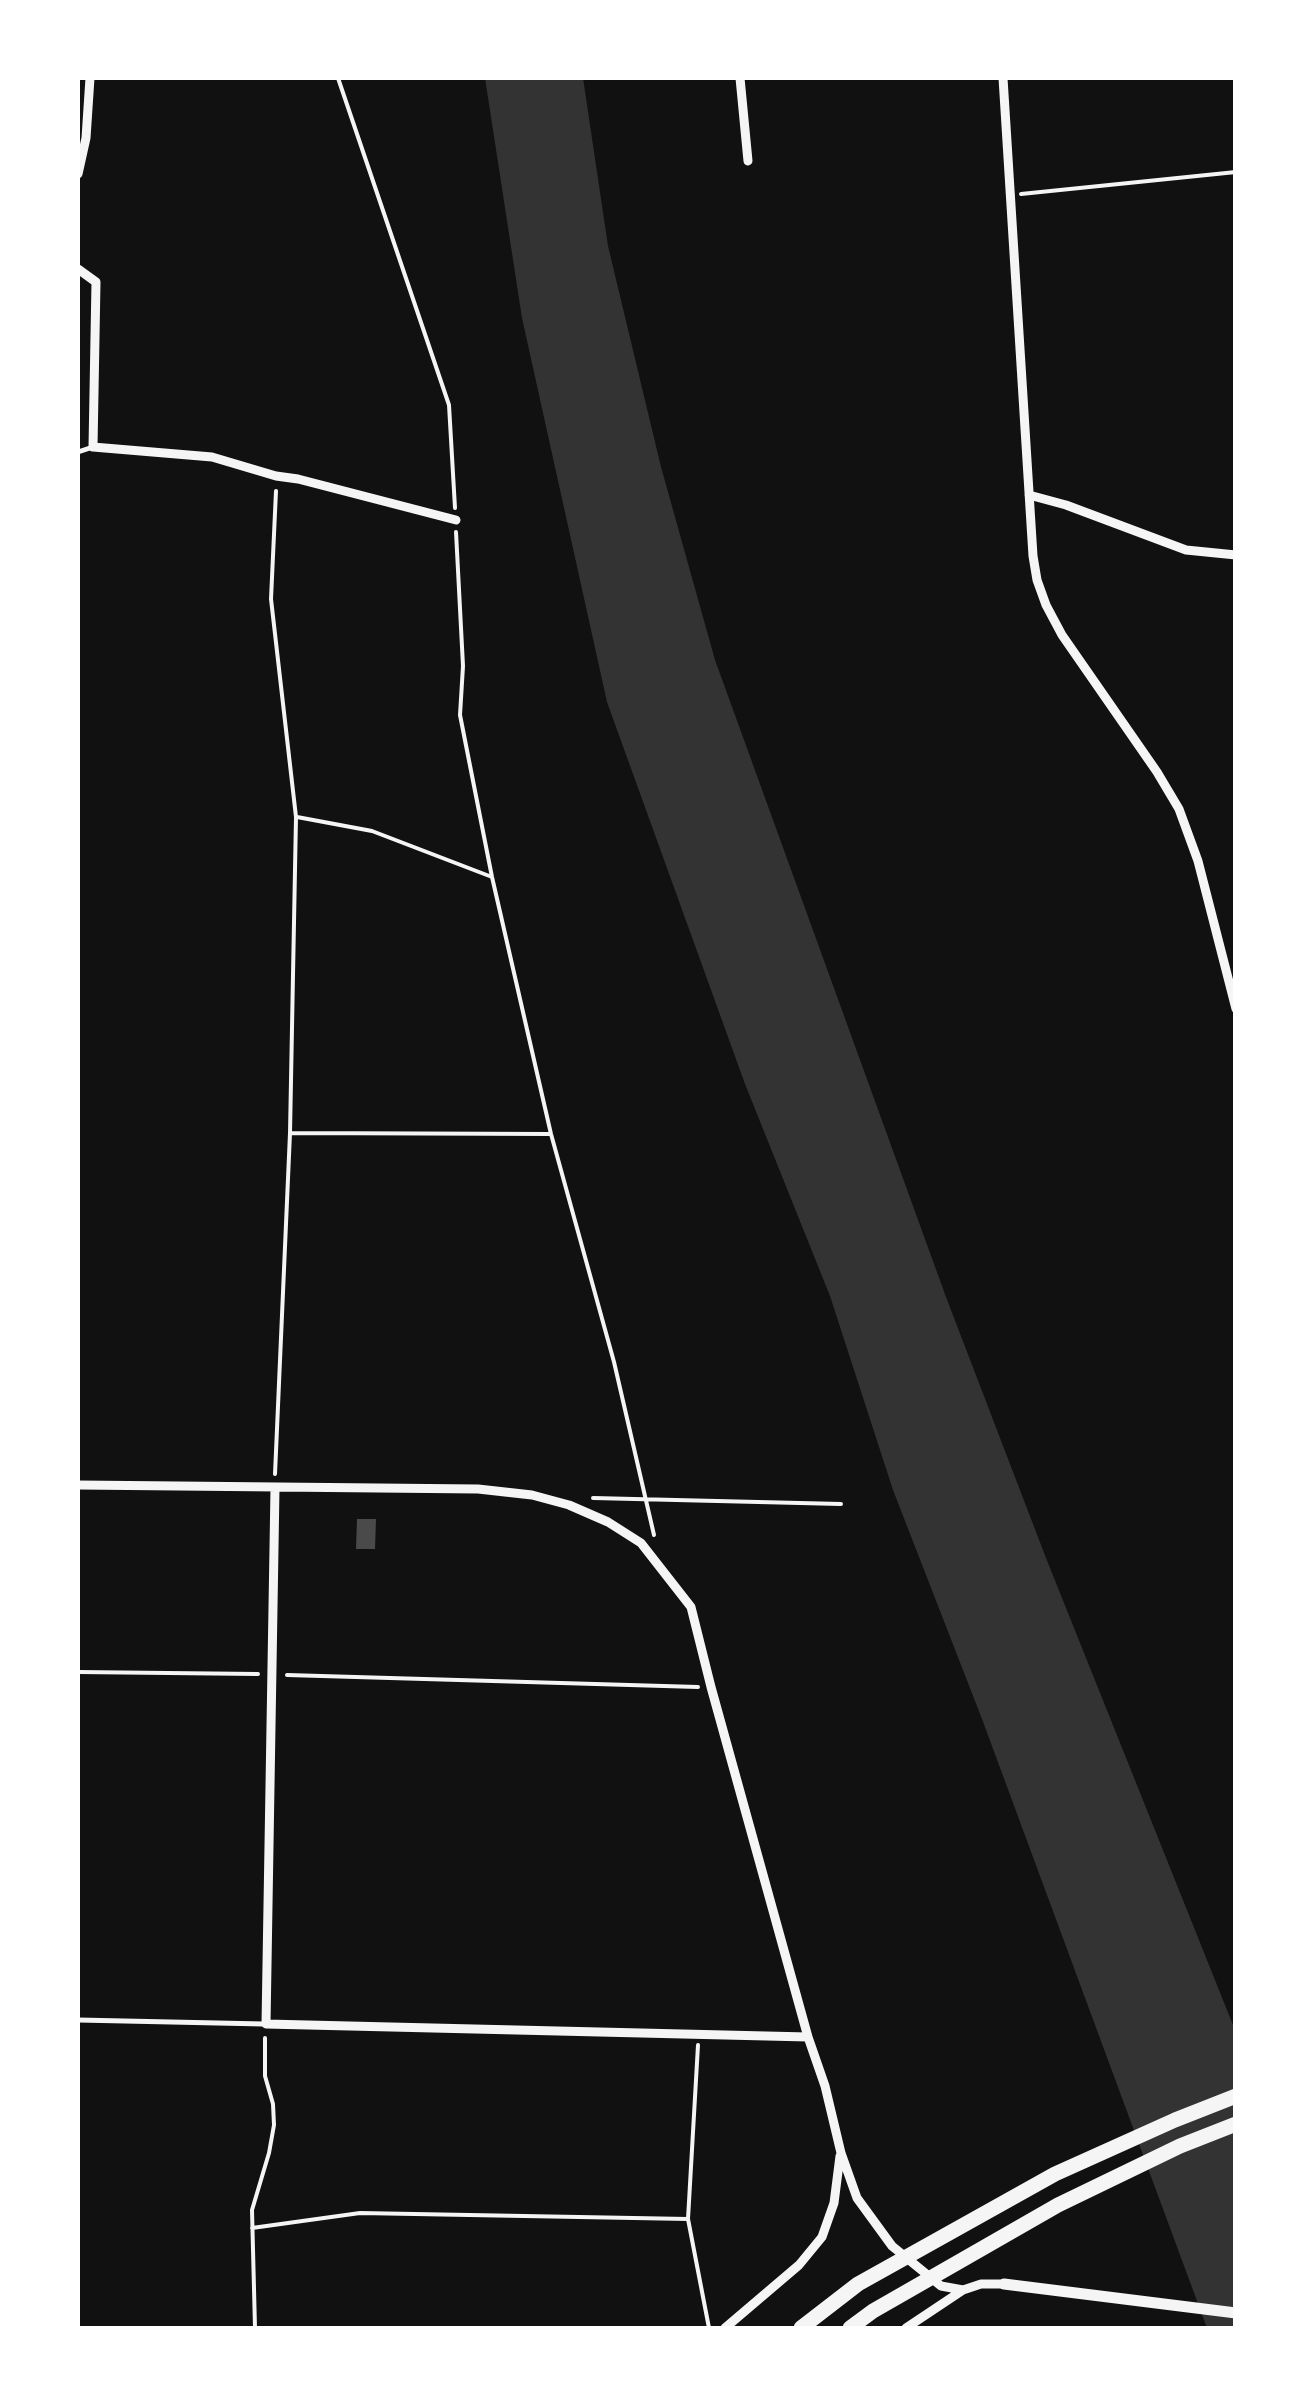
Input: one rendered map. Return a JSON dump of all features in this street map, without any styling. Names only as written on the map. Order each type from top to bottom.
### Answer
[{"type":"highway","points":[[801,2328],[858,2284],[1056,2174],[1236,2096]]},
{"type":"highway","points":[[850,2328],[1058,2205],[1180,2146],[1236,2124]]},
{"type":"street","points":[[78,174],[86,138],[90,78]]},
{"type":"street","points":[[740,78],[748,161]]},
{"type":"street","points":[[1003,78],[1033,556],[1041,592],[1062,635],[1179,809],[1198,861],[1236,1009]]},
{"type":"street","points":[[78,269],[96,282],[94,446],[212,457],[456,520]]},
{"type":"street","points":[[1029,494],[1186,550],[1236,555]]},
{"type":"street","points":[[78,1485],[478,1489],[548,1499],[592,1514],[641,1544],[692,1606],[840,2153],[857,2198],[892,2246],[941,2286],[963,2290]]},
{"type":"street","points":[[274,1488],[266,2024],[808,2037]]},
{"type":"street","points":[[724,2328],[799,2265],[822,2237],[834,2203],[840,2153]]},
{"type":"street","points":[[906,2328],[963,2290],[981,2284],[1236,2313]]},
{"type":"lane","points":[[78,452],[94,446]]},
{"type":"lane","points":[[78,2020],[266,2024]]},
{"type":"path","points":[[338,78],[449,405],[463,666],[460,716],[492,878],[551,1134],[614,1362],[654,1533]]},
{"type":"path","points":[[1010,195],[1236,172]]},
{"type":"path","points":[[274,1488],[290,1133],[296,817],[272,599],[276,476]]},
{"type":"path","points":[[296,817],[372,830],[492,878]]},
{"type":"path","points":[[290,1133],[551,1134]]},
{"type":"path","points":[[588,1498],[841,1504]]},
{"type":"path","points":[[78,1672],[711,1687]]},
{"type":"path","points":[[255,2328],[252,2210],[274,2125],[265,2076],[266,2024]]},
{"type":"path","points":[[699,2034],[688,2219],[709,2328]]},
{"type":"path","points":[[252,2228],[360,2213],[688,2219]]},
{"type":"shaded area","points":[[485,78],[583,78],[608,246],[661,467],[715,660],[946,1297],[1235,2030],[1235,2328],[1207,2328],[893,1490],[830,1296],[745,1084],[607,702],[522,318]]},
{"type":"building","points":[[357,1519],[376,1519],[375,1549],[356,1549]]}]
